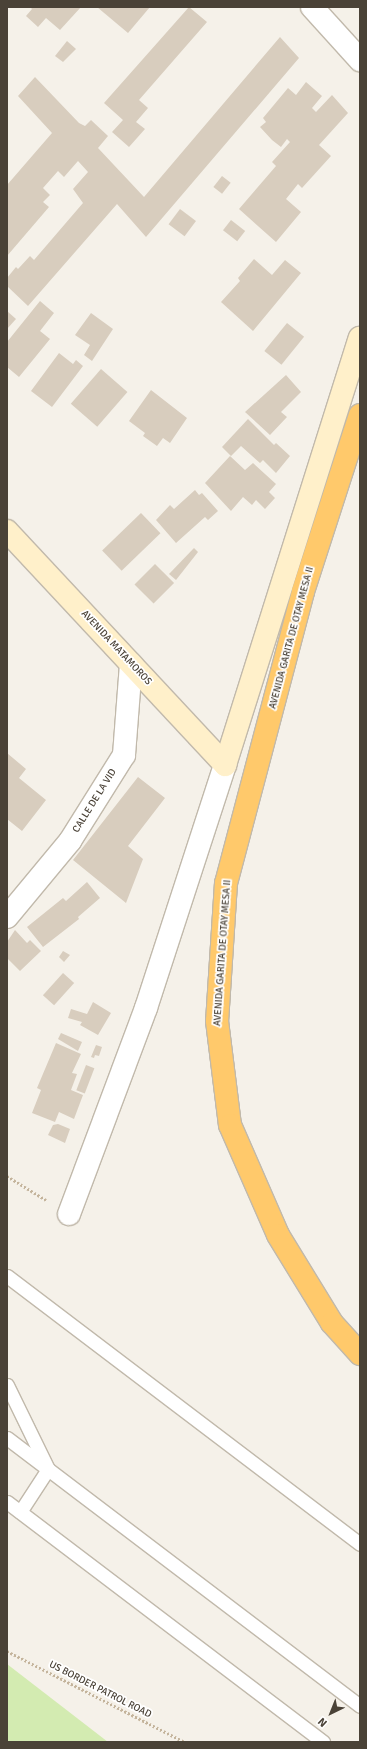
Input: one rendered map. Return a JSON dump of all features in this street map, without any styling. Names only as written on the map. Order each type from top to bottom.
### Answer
[{"type":"highway","name":"AVENIDA GARITA DE OTAY MESA II","points":[[360,415],[303,592],[226,883],[217,1021],[230,1125],[278,1235],[332,1323],[360,1354]]},
{"type":"street","points":[[312,7],[360,60]]},
{"type":"street","points":[[69,1214],[146,1008],[225,766],[360,338]]},
{"type":"street","name":"AVENIDA MATAMOROS","points":[[7,531],[225,766]]},
{"type":"street","name":"CALLE DE LA VID","points":[[7,916],[70,842],[124,755],[131,664]]},
{"type":"lane","points":[[7,1276],[360,1544]]},
{"type":"lane","points":[[7,1385],[48,1469]]},
{"type":"lane","points":[[7,1438],[360,1706]]},
{"type":"lane","points":[[20,1512],[48,1469]]},
{"type":"lane","points":[[7,1502],[323,1742]]},
{"type":"path","points":[[7,1176],[69,1214]]},
{"type":"path","name":"US BORDER PATROL ROAD","points":[[7,1651],[185,1742]]},
{"type":"green space","points":[[7,1664],[108,1742],[7,1742]]},
{"type":"building","points":[[30,7],[81,7],[60,30],[46,18],[38,27],[26,16],[32,9]]},
{"type":"building","points":[[97,7],[150,7],[128,33]]},
{"type":"building","points":[[189,7],[207,22],[139,100],[148,108],[136,122],[145,129],[129,147],[112,132],[123,120],[104,103]]},
{"type":"building","points":[[280,37],[299,58],[146,237],[117,204],[28,306],[7,286],[7,278],[16,267],[18,269],[30,256],[34,260],[83,203],[73,189],[88,172],[78,161],[64,177],[58,171],[43,188],[50,195],[43,202],[49,207],[7,256],[7,185],[52,133],[18,96],[35,77],[79,123],[85,126],[91,120],[108,136],[98,148],[144,197]]},
{"type":"building","points":[[67,41],[76,49],[63,62],[55,56]]},
{"type":"building","points":[[306,82],[322,96],[312,108],[316,112],[332,95],[348,113],[319,145],[331,156],[302,188],[298,184],[286,199],[301,212],[276,242],[239,209],[276,166],[272,162],[290,142],[287,139],[281,147],[272,140],[260,127],[266,122],[263,118],[288,88],[296,95]]},
{"type":"building","points":[[222,176],[231,183],[222,194],[213,187]]},
{"type":"building","points":[[180,209],[196,221],[185,236],[169,224]]},
{"type":"building","points":[[231,220],[245,231],[237,241],[223,230]]},
{"type":"building","points":[[254,259],[272,275],[285,260],[301,273],[253,331],[221,302],[240,281],[238,278]]},
{"type":"building","points":[[40,301],[54,313],[40,331],[50,339],[19,377],[7,367],[7,342]]},
{"type":"building","points":[[7,311],[16,319],[7,329]]},
{"type":"building","points":[[91,313],[113,329],[92,361],[84,355],[90,345],[75,335]]},
{"type":"building","points":[[287,323],[304,337],[281,365],[264,351]]},
{"type":"building","points":[[59,353],[73,364],[76,360],[83,366],[52,407],[31,391]]},
{"type":"building","points":[[101,369],[127,392],[97,427],[71,404]]},
{"type":"building","points":[[286,375],[301,392],[281,412],[287,417],[270,435],[245,412]]},
{"type":"building","points":[[151,390],[187,418],[170,443],[163,438],[157,446],[143,436],[145,433],[129,421]]},
{"type":"building","points":[[248,419],[274,445],[276,443],[290,456],[276,473],[263,460],[260,463],[241,446],[231,456],[222,447]]},
{"type":"building","points":[[230,456],[245,470],[253,463],[276,484],[269,492],[275,498],[265,509],[256,500],[252,505],[243,497],[231,511],[205,483]]},
{"type":"building","points":[[195,490],[199,495],[202,493],[218,511],[208,520],[205,517],[176,543],[156,520],[170,505],[174,509]]},
{"type":"building","points":[[141,513],[160,533],[122,571],[102,551]]},
{"type":"building","points":[[194,548],[198,552],[176,580],[169,574]]},
{"type":"building","points":[[155,564],[174,583],[154,604],[134,585]]},
{"type":"building","points":[[7,753],[26,769],[19,778],[46,800],[22,831],[7,819]]},
{"type":"building","points":[[138,777],[165,798],[128,846],[143,859],[126,903],[73,860]]},
{"type":"building","points":[[87,882],[100,898],[78,917],[79,919],[43,947],[27,927],[63,898],[66,901]]},
{"type":"building","points":[[15,930],[27,943],[30,940],[41,951],[20,971],[7,958],[7,942]]},
{"type":"building","points":[[63,951],[70,955],[64,962],[59,957]]},
{"type":"building","points":[[63,973],[74,983],[54,1005],[43,995]]},
{"type":"building","points":[[93,1002],[111,1013],[98,1035],[80,1025],[82,1022],[68,1018],[71,1009],[87,1014]]},
{"type":"building","points":[[61,1033],[82,1042],[78,1051],[58,1039]]},
{"type":"building","points":[[56,1043],[81,1054],[72,1073],[77,1074],[71,1090],[83,1095],[74,1119],[59,1112],[55,1122],[32,1113],[41,1090],[37,1088]]},
{"type":"building","points":[[96,1045],[102,1047],[99,1056],[95,1055],[94,1058],[91,1057]]},
{"type":"building","points":[[86,1065],[94,1068],[85,1093],[76,1090]]},
{"type":"building","points":[[58,1124],[70,1129],[65,1143],[48,1135],[53,1125]]}]
